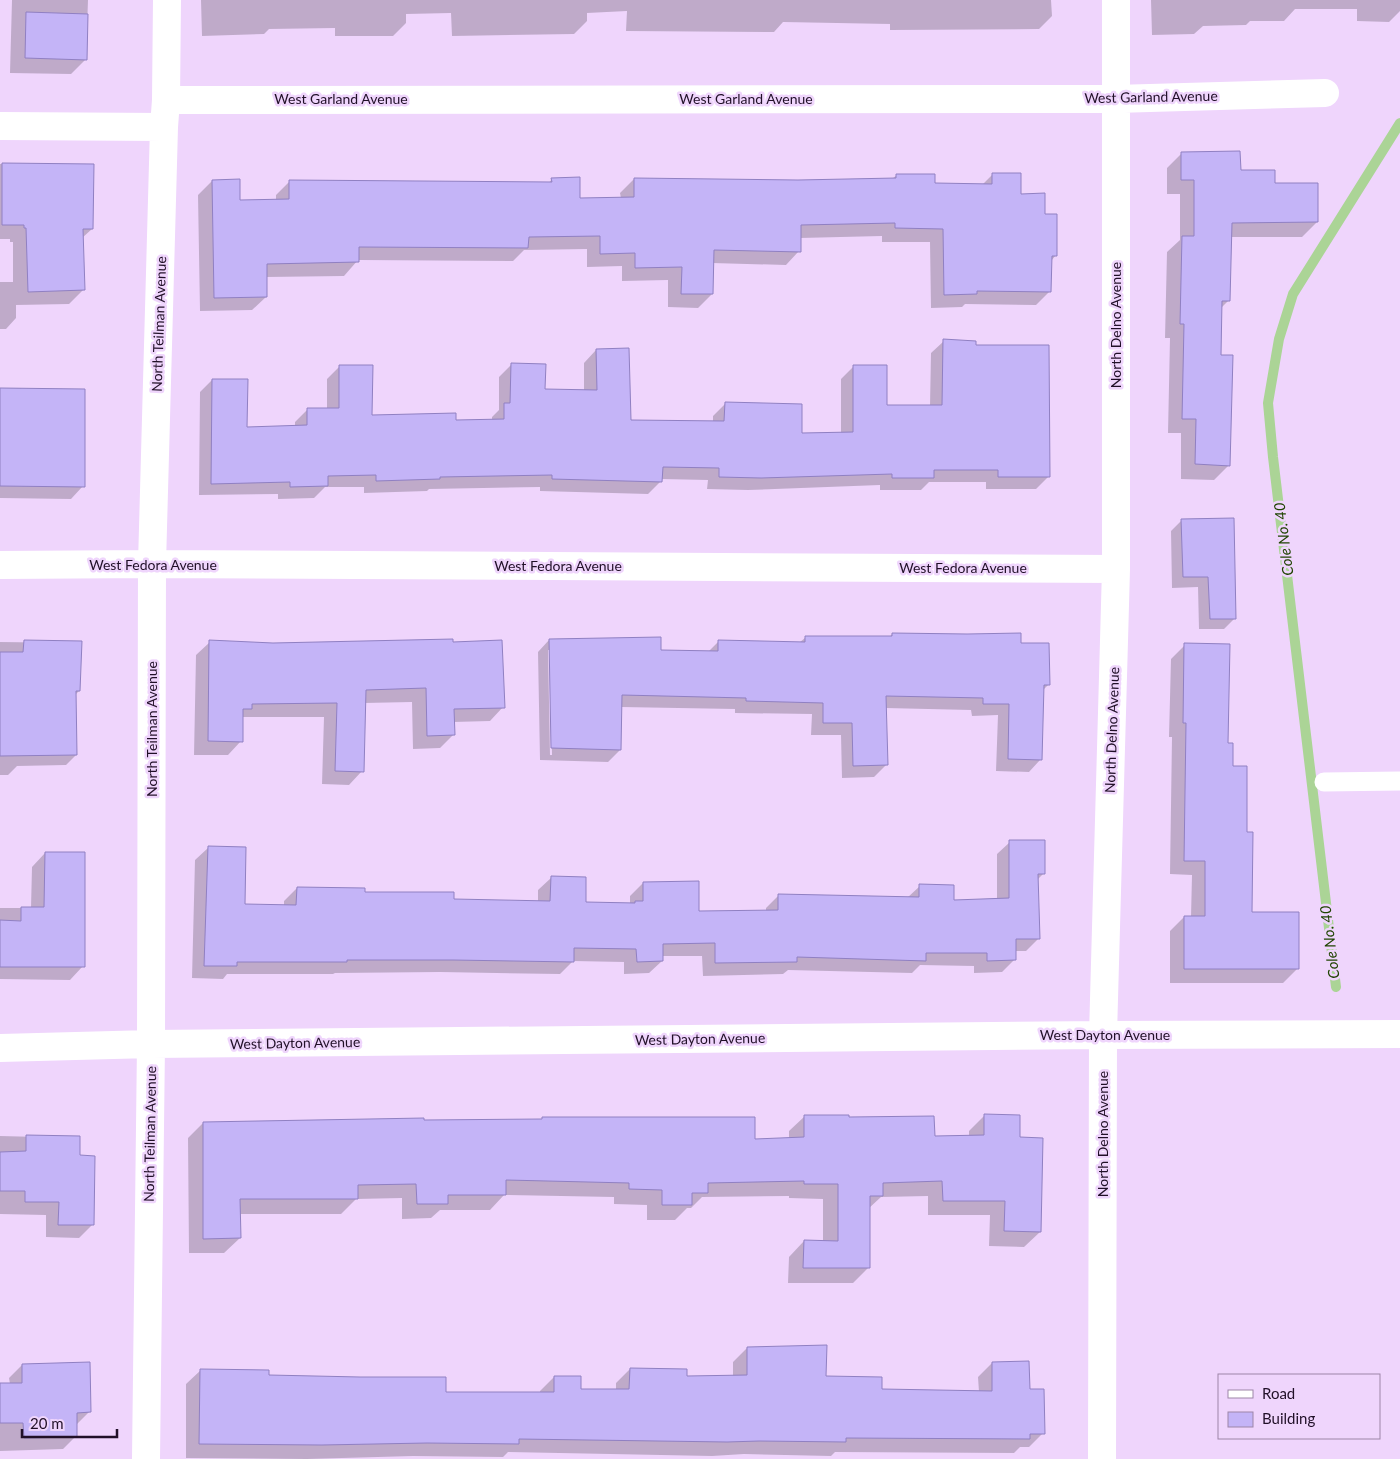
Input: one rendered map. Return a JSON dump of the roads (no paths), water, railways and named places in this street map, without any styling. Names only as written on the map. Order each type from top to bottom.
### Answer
[{"type":"street","name":"North Teilman Avenue","points":[[146,1459],[152,1044],[152,564],[166,100],[167,0]]},
{"type":"street","name":"North Delno Avenue","points":[[1102,1459],[1104,1035],[1116,569],[1116,0]]},
{"type":"street","name":"West Garland Avenue","points":[[166,100],[1115,98],[1325,93]]},
{"type":"street","points":[[0,126],[164,127]]},
{"type":"street","name":"West Fedora Avenue","points":[[0,565],[152,564],[1116,569]]},
{"type":"street","name":"West Dayton Avenue","points":[[0,1048],[152,1044],[1400,1034]]},
{"type":"lane","points":[[1324,782],[1400,781]]},
{"type":"waterway","name":"Cole No. 40","points":[[1336,987],[1268,403],[1279,339],[1293,294],[1400,123]]}]
